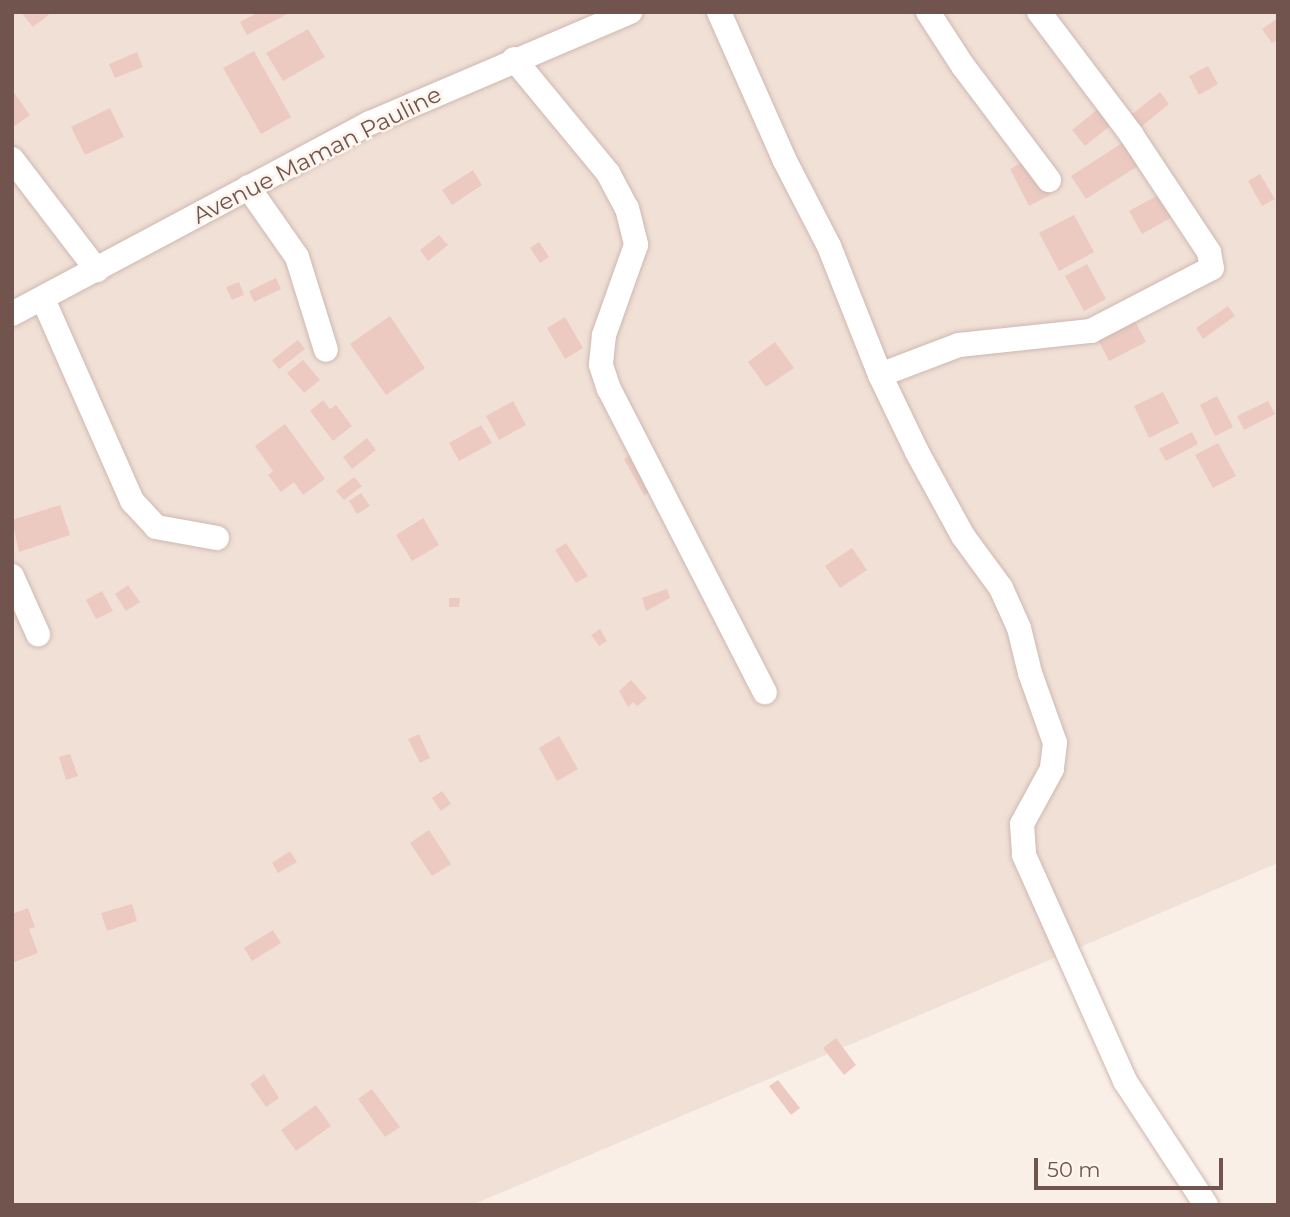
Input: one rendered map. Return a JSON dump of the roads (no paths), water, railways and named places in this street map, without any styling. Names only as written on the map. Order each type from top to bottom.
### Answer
[{"type":"street","name":"Avenue Maman Pauline","points":[[12,314],[370,123],[514,59],[630,12]]},
{"type":"street","points":[[719,12],[784,159],[829,246],[880,376],[963,536],[1001,588],[1052,733],[1052,769],[1022,824],[1024,855],[1125,1081],[1206,1205]]},
{"type":"street","points":[[928,12],[963,66],[1049,180]]},
{"type":"street","points":[[880,376],[960,345],[1091,331],[1212,268],[1209,252],[1138,144],[1039,12]]},
{"type":"street","points":[[514,59],[608,173],[627,208],[636,245],[629,276],[604,335],[601,365],[609,389],[765,692]]},
{"type":"street","points":[[12,159],[97,270]]},
{"type":"street","points":[[248,187],[297,257],[326,350]]},
{"type":"street","points":[[43,299],[132,501],[156,527],[217,538]]},
{"type":"street","points":[[12,576],[38,634]]}]
